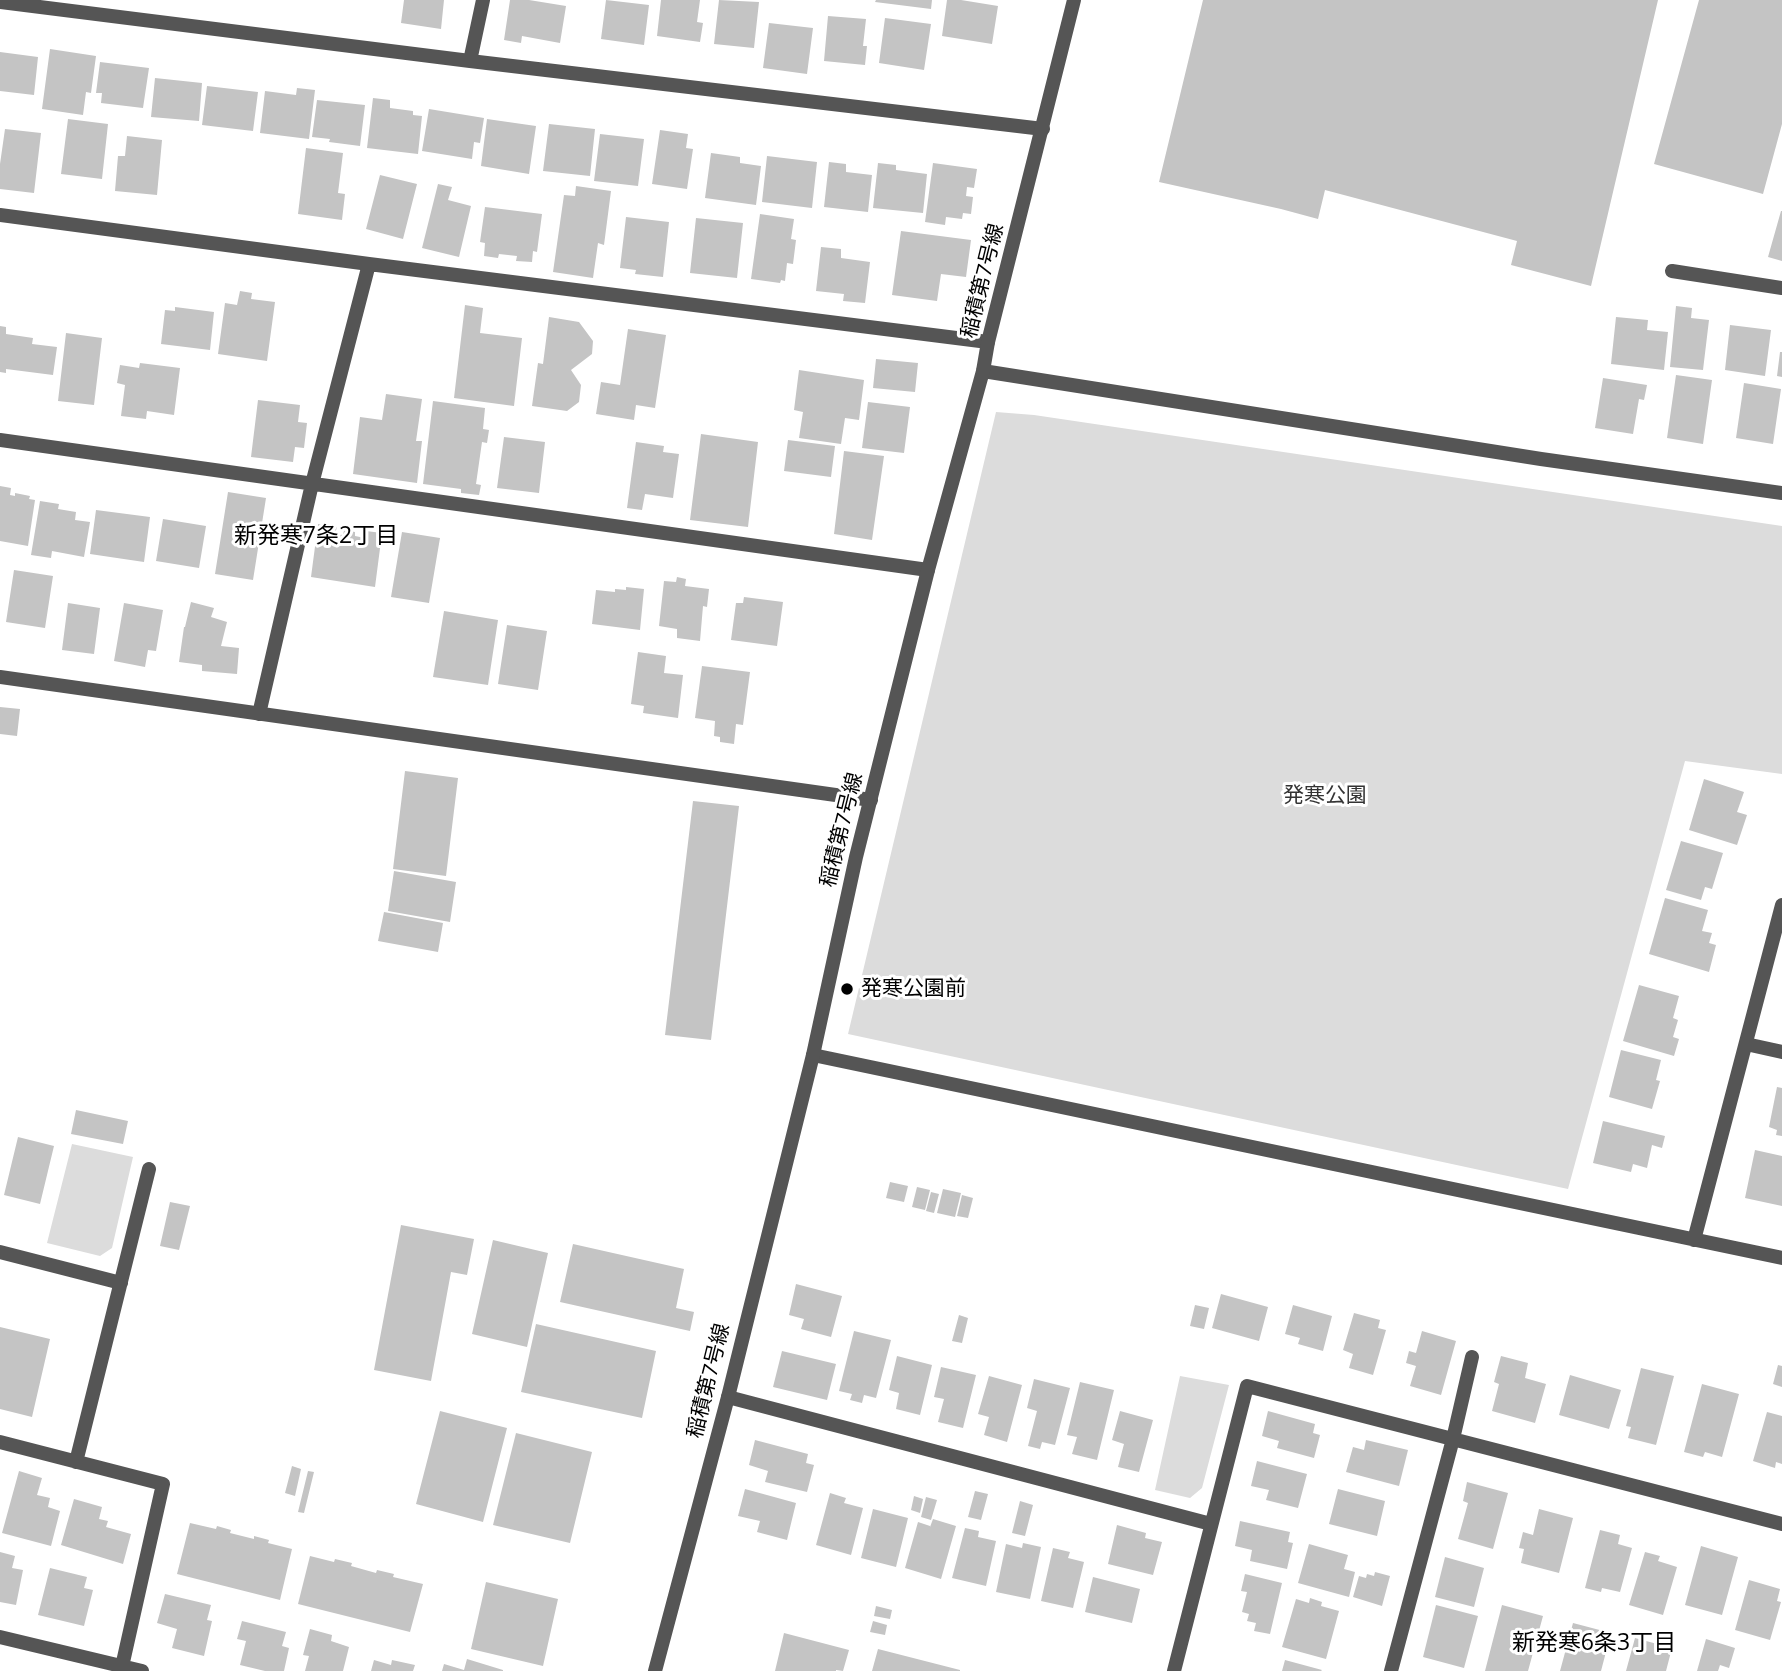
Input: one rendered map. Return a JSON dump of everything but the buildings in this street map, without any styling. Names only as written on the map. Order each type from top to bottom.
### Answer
[{"type":"street","points":[[470,61],[483,0]]},
{"type":"street","name":"稲積第7号線","points":[[655,1671],[728,1397],[813,1055],[856,857],[928,570],[983,371],[1074,0]]},
{"type":"street","points":[[0,2],[1043,129]]},
{"type":"street","points":[[0,215],[988,342]]},
{"type":"street","points":[[259,714],[312,484],[369,264]]},
{"type":"street","points":[[1672,271],[1782,288]]},
{"type":"street","points":[[983,371],[1782,493]]},
{"type":"street","points":[[0,440],[928,570]]},
{"type":"street","points":[[0,677],[871,800]]},
{"type":"street","points":[[1694,1240],[1782,905]]},
{"type":"street","points":[[1746,1044],[1782,1052]]},
{"type":"street","points":[[813,1055],[1782,1258]]},
{"type":"street","points":[[76,1462],[149,1169]]},
{"type":"street","points":[[0,1252],[121,1283]]},
{"type":"street","points":[[1391,1671],[1472,1357]]},
{"type":"street","points":[[1174,1671],[1247,1386],[1782,1524]]},
{"type":"street","points":[[728,1397],[1211,1524]]},
{"type":"street","points":[[0,1442],[163,1484],[121,1669]]},
{"type":"street","points":[[0,1637],[121,1669],[142,1671]]},
{"type":"green space","name":"発寒公園","points":[[996,412],[1034,415],[1782,526],[1782,774],[1685,761],[1568,1189],[848,1034]]},
{"type":"green space","points":[[72,1144],[133,1157],[112,1248],[100,1256],[47,1243]]},
{"type":"green space","points":[[1180,1376],[1229,1385],[1202,1488],[1190,1498],[1155,1490]]},
{"type":"place","name":"発寒公園前","points":[[847,989]]},
{"type":"district","name":"新発寒7条2丁目","points":[[316,536]]},
{"type":"district","name":"新発寒6条3丁目","points":[[1594,1643]]}]
